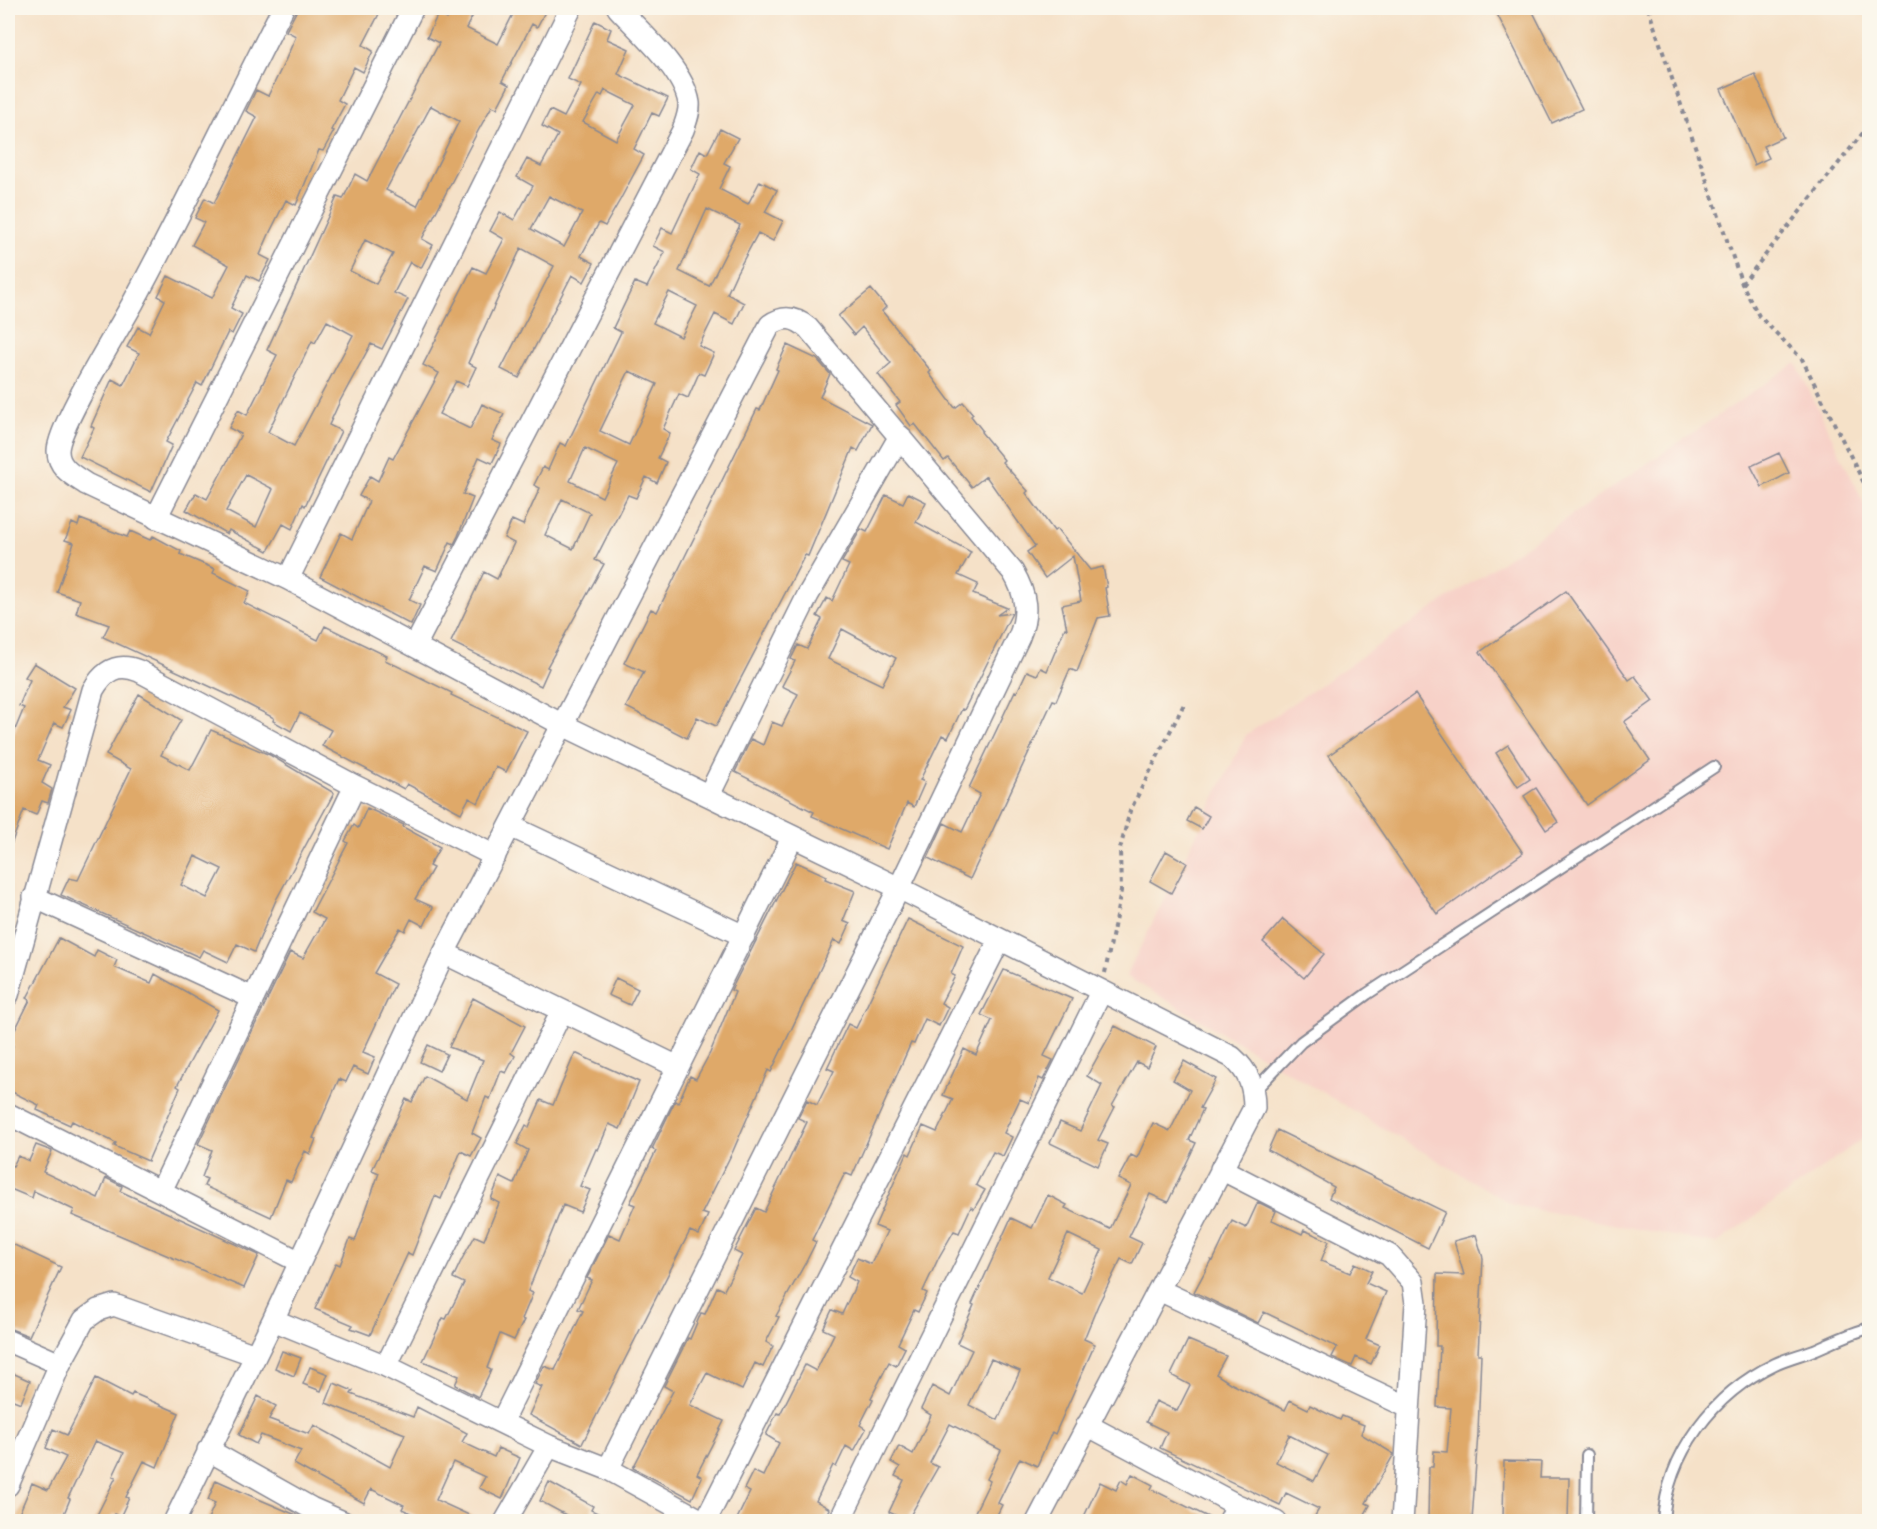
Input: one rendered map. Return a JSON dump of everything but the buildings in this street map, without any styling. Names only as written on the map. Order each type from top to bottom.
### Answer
[{"type":"street","points":[[283,8],[135,300],[60,440],[59,461],[68,472],[156,518],[288,579],[563,725],[898,888],[1232,1057],[1250,1077],[1254,1091],[1254,1108],[1037,1521]]},
{"type":"street","points":[[156,518],[413,8]]},
{"type":"street","points":[[288,579],[572,8]]},
{"type":"street","points":[[415,646],[683,130],[688,116],[689,102],[671,67],[618,8]]},
{"type":"street","points":[[174,1521],[273,1320],[444,953],[770,326],[778,319],[788,318],[798,320],[808,328],[1013,572],[1021,585],[1026,612],[1019,637],[898,888],[608,1469]]},
{"type":"street","points":[[709,795],[807,595],[900,436]]},
{"type":"street","points":[[8,995],[93,690],[102,675],[113,668],[128,666],[139,671],[355,786],[495,855]]},
{"type":"street","points":[[160,1191],[355,786]]},
{"type":"street","points":[[510,826],[744,936]]},
{"type":"street","points":[[502,1420],[792,838]]},
{"type":"street","points":[[34,897],[253,998]]},
{"type":"street","points":[[273,1320],[386,1366],[502,1420],[549,1446],[608,1469],[705,1521],[999,941]]},
{"type":"street","points":[[444,953],[678,1067]]},
{"type":"street","points":[[839,1521],[1101,992]]},
{"type":"street","points":[[386,1366],[562,1011]]},
{"type":"street","points":[[8,1114],[300,1262]]},
{"type":"street","points":[[1221,1169],[1389,1255],[1403,1268],[1413,1282],[1416,1303],[1402,1521]]},
{"type":"street","points":[[1159,1290],[1408,1407]]},
{"type":"street","points":[[8,1485],[60,1364],[84,1320],[98,1310],[114,1305],[255,1355]]},
{"type":"street","points":[[8,1341],[60,1364]]},
{"type":"street","points":[[1087,1425],[1233,1513],[1276,1521]]},
{"type":"street","points":[[505,1521],[549,1446]]},
{"type":"street","points":[[208,1450],[308,1514],[343,1521]]},
{"type":"lane","points":[[1254,1091],[1301,1042],[1367,994],[1714,767]]},
{"type":"lane","points":[[1663,1521],[1678,1459],[1692,1435],[1719,1403],[1749,1379],[1775,1364],[1869,1328]]},
{"type":"lane","points":[[1586,1521],[1587,1455]]},
{"type":"path","points":[[1648,8],[1742,284],[1759,316],[1802,359],[1869,495]]},
{"type":"path","points":[[1742,284],[1869,124]]},
{"type":"path","points":[[1101,992],[1116,924],[1121,891],[1120,849],[1130,811],[1184,704]]},
{"type":"shaded area","points":[[1796,363],[1869,514],[1869,1134],[1716,1244],[1513,1205],[1126,976],[1246,735]]}]
